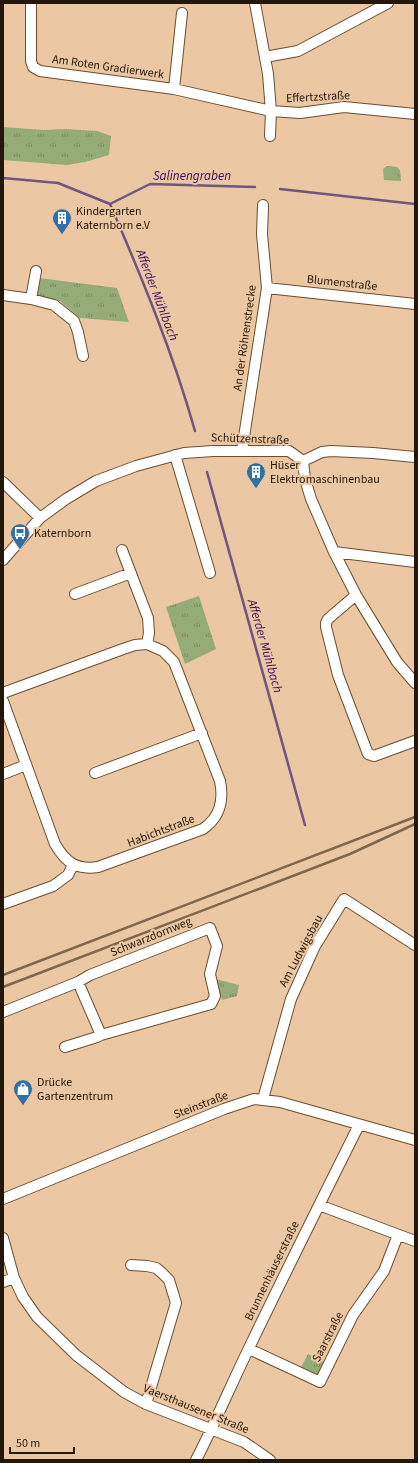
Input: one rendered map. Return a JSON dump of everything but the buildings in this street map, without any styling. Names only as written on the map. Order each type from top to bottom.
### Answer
[{"type":"street","name":"Am Roten Gradierwerk","points":[[31,3],[31,61],[33,67],[40,71],[174,89],[271,111]]},
{"type":"street","points":[[255,3],[265,57],[271,111]]},
{"type":"street","points":[[265,57],[298,51],[388,3]]},
{"type":"street","name":"Am Roten Gradierwerk","points":[[174,89],[182,13]]},
{"type":"street","name":"Effertzstraße","points":[[270,136],[271,111],[300,113],[344,107],[415,114]]},
{"type":"street","name":"An der Röhrenstrecke","points":[[242,450],[267,288],[262,234],[262,205]]},
{"type":"street","points":[[32,299],[36,271]]},
{"type":"street","name":"Blumenstraße","points":[[267,288],[415,304]]},
{"type":"street","points":[[3,296],[32,299],[54,305],[74,321],[83,356]]},
{"type":"street","name":"Schützenstraße","points":[[3,560],[40,518],[66,499],[96,482],[136,466],[191,452],[242,450],[289,451],[303,461]]},
{"type":"street","points":[[415,457],[332,451],[322,452],[303,461],[311,499],[334,552],[356,595],[397,662],[415,683]]},
{"type":"street","points":[[175,455],[210,573]]},
{"type":"street","points":[[3,482],[40,518]]},
{"type":"street","points":[[3,693],[123,648],[147,644],[149,633],[148,618],[122,550]]},
{"type":"street","points":[[334,552],[415,562]]},
{"type":"street","points":[[75,594],[131,573]]},
{"type":"street","points":[[356,595],[328,619],[326,623],[338,674],[368,754],[374,756],[415,741]]},
{"type":"street","name":"Habichtstraße","points":[[73,865],[82,868],[98,868],[197,832],[211,824],[221,807],[222,790],[220,781],[174,662],[170,656],[163,651],[147,644]]},
{"type":"street","points":[[3,701],[55,844],[64,857],[73,865],[68,874],[53,886],[3,904]]},
{"type":"street","points":[[95,773],[202,733]]},
{"type":"street","points":[[3,774],[26,765]]},
{"type":"street","name":"Am Ludwigsbau","points":[[262,1099],[291,999],[315,946],[344,899],[415,945]]},
{"type":"street","name":"Schwarzdornweg","points":[[3,1012],[78,982],[90,975],[210,928],[217,946],[210,974],[215,996],[211,1004],[101,1035],[65,1047]]},
{"type":"street","points":[[78,982],[101,1035]]},
{"type":"street","name":"Steinstraße","points":[[3,1199],[224,1109],[254,1099],[280,1102],[415,1140]]},
{"type":"street","name":"Brunnenhäuserstraße","points":[[196,1460],[212,1429],[248,1349],[359,1125]]},
{"type":"street","points":[[319,1205],[415,1241]]},
{"type":"street","name":"Saarstraße","points":[[248,1349],[320,1382],[353,1315],[384,1271],[398,1235]]},
{"type":"street","name":"Vaersthausener Straße","points":[[3,1238],[14,1278],[23,1297],[37,1317],[52,1333],[92,1368],[124,1392],[146,1404],[244,1442],[270,1460]]},
{"type":"street","points":[[132,1265],[156,1268],[161,1272],[169,1280],[176,1302],[146,1404]]},
{"type":"street","points":[[3,1282],[14,1278]]},
{"type":"green space","points":[[3,127],[44,130],[66,129],[97,131],[111,136],[109,155],[85,162],[67,165],[3,160]]},
{"type":"green space","points":[[387,166],[397,167],[400,170],[401,181],[384,180],[383,169]]},
{"type":"green space","points":[[39,278],[117,288],[129,322],[80,318],[60,301],[40,298],[37,293]]},
{"type":"green space","points":[[199,596],[216,649],[185,664],[166,607]]},
{"type":"green space","points":[[215,979],[239,985],[237,996],[222,1000]]},
{"type":"green space","points":[[308,1354],[326,1363],[320,1375],[314,1376],[300,1369]]},
{"type":"waterway","name":"Afferder Mühlbach","points":[[3,178],[58,183],[110,204],[167,344],[195,431]]},
{"type":"waterway","name":"Salinengraben","points":[[110,204],[150,184],[255,187]]},
{"type":"waterway","name":"Salinengraben","points":[[280,189],[415,204]]},
{"type":"waterway","name":"Afferder Mühlbach","points":[[207,472],[305,825]]},
{"type":"railway","points":[[3,975],[415,817]]},
{"type":"railway","points":[[3,987],[350,854],[415,824]]},
{"type":"place","name":"Kindergarten Katernborn e.V","points":[[62,235]]},
{"type":"place","name":"Hüser Elektromaschinenbau","points":[[256,489]]},
{"type":"place","name":"Katernborn","points":[[20,550]]},
{"type":"place","name":"Drücke Gartenzentrum","points":[[23,1106]]}]
